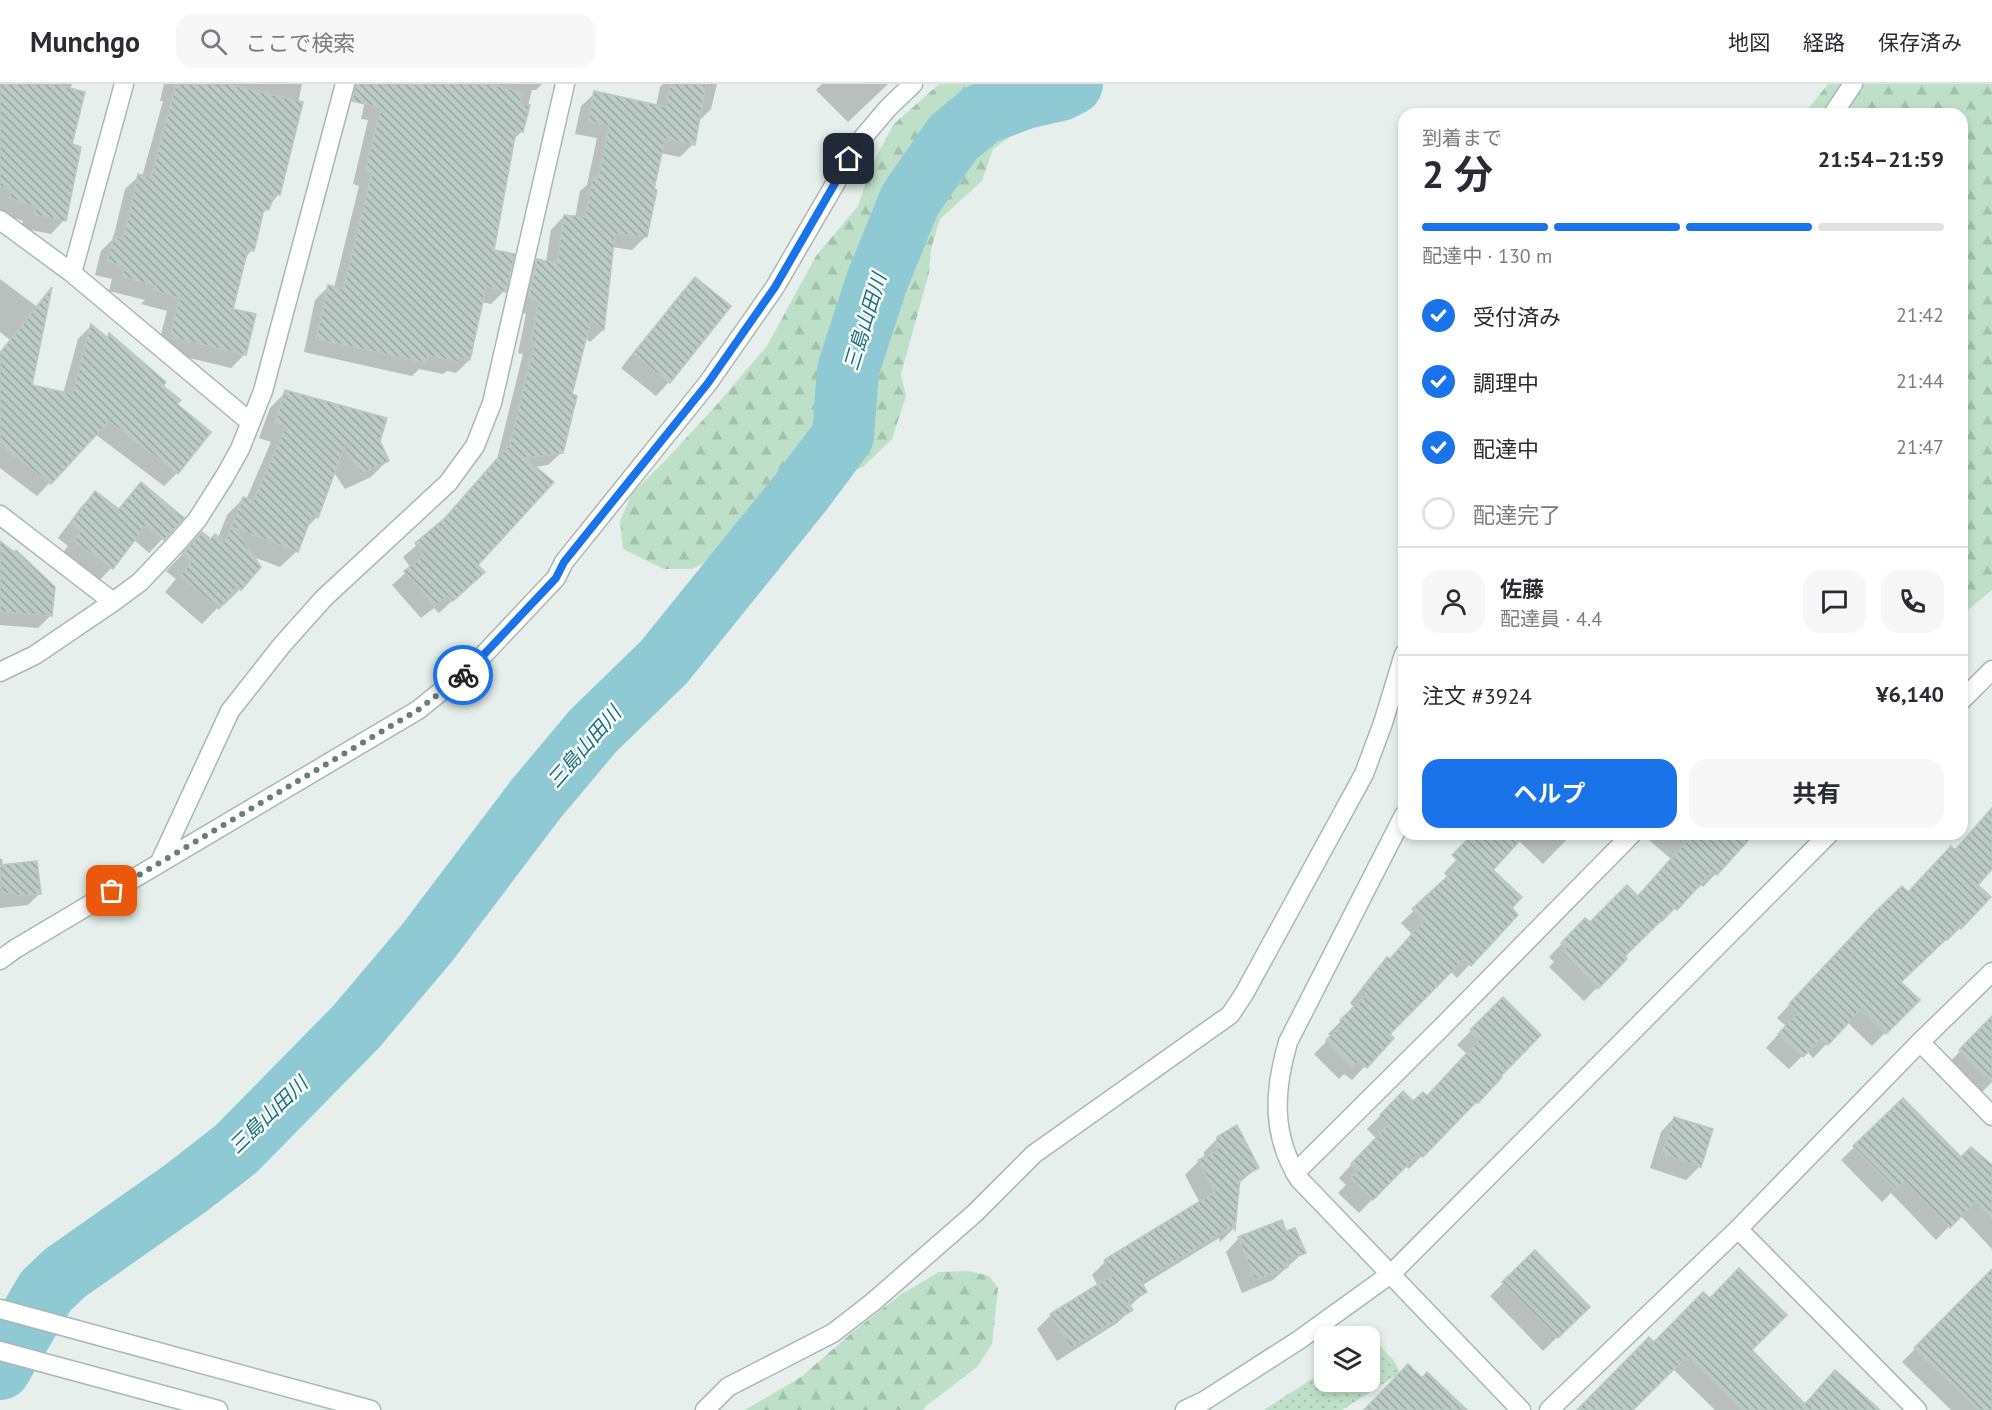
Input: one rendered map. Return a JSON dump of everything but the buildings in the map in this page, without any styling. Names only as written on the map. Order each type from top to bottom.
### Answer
[{"type":"street","points":[[72,273],[124,84]]},
{"type":"street","points":[[0,672],[35,655],[113,603],[140,582],[197,519],[240,449],[263,391],[345,84]]},
{"type":"street","points":[[160,862],[230,711],[282,645],[324,598],[448,483],[475,446],[492,403],[565,84]]},
{"type":"street","points":[[0,960],[160,862],[418,710],[474,665],[556,578],[564,562],[708,383],[775,287],[860,141],[888,108],[913,84]]},
{"type":"street","points":[[1837,108],[1853,84]]},
{"type":"street","points":[[0,220],[72,273],[250,422]]},
{"type":"street","points":[[0,514],[113,603]]},
{"type":"street","points":[[1968,694],[1992,670]]},
{"type":"street","points":[[705,1410],[728,1387],[833,1334],[975,1213],[1034,1154],[1230,1015],[1244,994],[1364,774],[1398,674]]},
{"type":"street","points":[[1398,827],[1288,1042],[1279,1071],[1278,1124],[1295,1173],[1521,1410]]},
{"type":"street","points":[[1295,1173],[1626,840]]},
{"type":"street","points":[[1185,1410],[1204,1401],[1299,1340],[1392,1273],[1823,840]]},
{"type":"street","points":[[1549,1410],[1738,1228],[1920,1042],[1992,972]]},
{"type":"street","points":[[1920,1042],[1992,1116]]},
{"type":"street","points":[[1738,1228],[1917,1410]]},
{"type":"street","points":[[0,1308],[372,1410]]},
{"type":"street","points":[[0,1351],[218,1410]]},
{"type":"green space","points":[[939,84],[1055,84],[1042,113],[993,149],[982,181],[940,219],[931,249],[929,273],[901,374],[906,396],[892,439],[863,467],[831,479],[773,488],[761,503],[755,536],[692,569],[664,569],[623,549],[620,521],[632,493],[714,408],[767,346],[816,256],[858,206],[871,167],[893,125]]},
{"type":"green space","points":[[1828,84],[1992,84],[1992,590],[1968,610],[1968,108],[1809,108]]},
{"type":"green space","points":[[969,1271],[989,1276],[998,1288],[992,1344],[977,1367],[923,1410],[745,1410],[801,1377],[900,1295],[939,1272]]},
{"type":"green space","points":[[1380,1346],[1395,1362],[1400,1373],[1380,1386]]},
{"type":"green space","points":[[1314,1378],[1314,1392],[1370,1392],[1342,1410],[1264,1410]]},
{"type":"waterway","name":"三島山田川","points":[[0,1369],[46,1291],[65,1273],[186,1188],[236,1149],[356,1027],[427,943],[536,799],[593,731],[664,662],[802,491],[843,436],[848,370],[877,281],[910,200],[953,138],[982,114],[1025,98],[1060,90],[1072,84]]},
{"type":"way so far","points":[[112,891],[418,710],[463,675]]},
{"type":"route","points":[[463,675],[556,578],[564,562],[708,383],[775,287],[849,159]]}]
